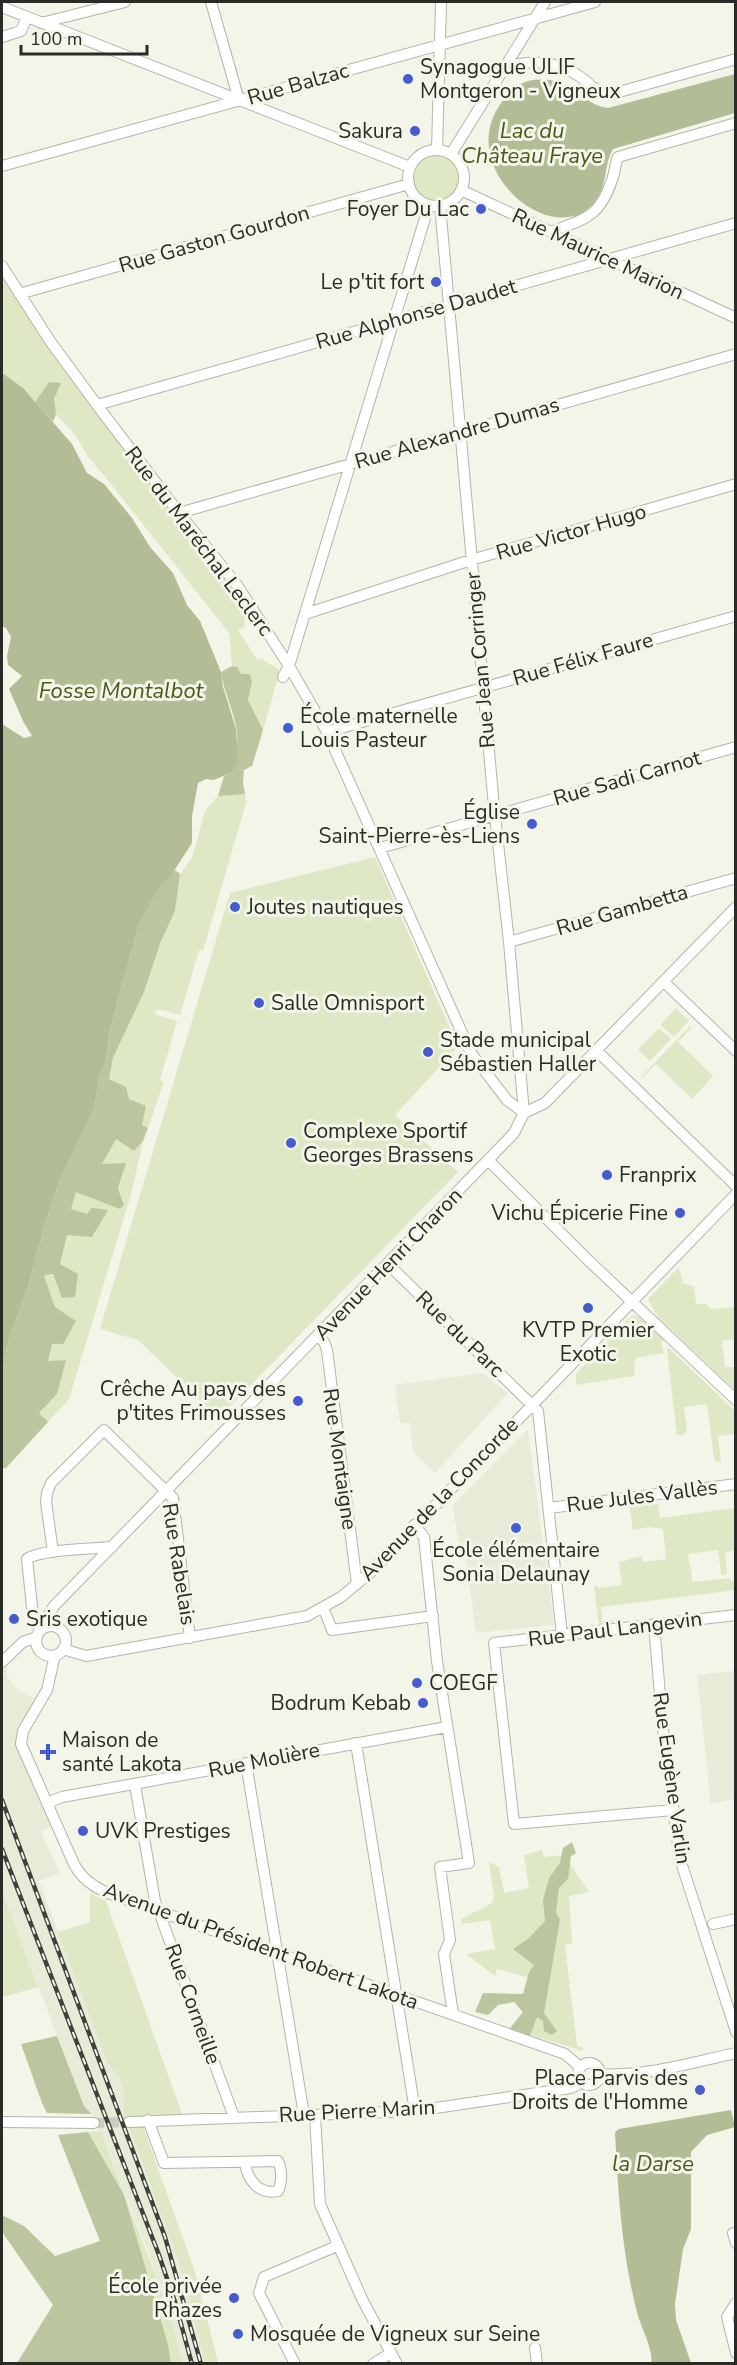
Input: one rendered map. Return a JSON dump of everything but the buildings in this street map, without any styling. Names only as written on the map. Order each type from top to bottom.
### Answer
[{"type":"street","points":[[41,23],[125,2]]},
{"type":"street","points":[[211,2],[239,100]]},
{"type":"street","points":[[437,150],[441,2]]},
{"type":"street","points":[[451,154],[545,2]]},
{"type":"street","name":"Rue Balzac","points":[[2,166],[595,2]]},
{"type":"street","points":[[2,7],[410,167]]},
{"type":"street","points":[[2,37],[21,31],[27,17]]},
{"type":"street","points":[[506,67],[523,62],[542,61],[562,67],[581,76],[595,89],[612,94],[735,59]]},
{"type":"street","points":[[551,232],[588,218],[600,207],[618,157],[735,123]]},
{"type":"street","points":[[437,150],[451,154],[457,159],[464,174],[461,190],[456,198],[435,205],[416,198],[409,184],[410,167],[421,154],[437,150]]},
{"type":"street","name":"Rue Gaston Gourdon","points":[[19,294],[409,184]]},
{"type":"street","name":"Rue Maurice Marion","points":[[461,190],[735,318]]},
{"type":"street","points":[[283,677],[289,666],[393,322],[435,205]]},
{"type":"street","name":"Rue Jean Corringer","points":[[435,205],[448,305],[494,816],[509,942],[524,1113]]},
{"type":"street","name":"Rue Alphonse Daudet","points":[[97,405],[735,223]]},
{"type":"street","name":"Rue du Maréchal Leclerc","points":[[2,267],[50,341],[97,405],[237,585],[289,666],[327,732],[471,1053],[507,1100],[524,1113]]},
{"type":"street","name":"Rue Alexandre Dumas","points":[[179,513],[735,354]]},
{"type":"street","name":"Rue Victor Hugo","points":[[305,614],[471,560],[735,484]]},
{"type":"street","name":"Rue Félix Faure","points":[[327,732],[735,616]]},
{"type":"street","name":"Rue Sadi Carnot","points":[[380,848],[735,747]]},
{"type":"street","name":"Rue Gambetta","points":[[509,942],[735,878]]},
{"type":"street","name":"Avenue Henri Charon","points":[[44,1630],[64,1598],[514,1133],[524,1113],[545,1103],[734,913]]},
{"type":"street","points":[[664,982],[735,1052]]},
{"type":"street","points":[[597,1051],[735,1186]]},
{"type":"street","points":[[488,1160],[632,1303],[735,1400]]},
{"type":"street","name":"Avenue de la Concorde","points":[[59,1652],[86,1656],[307,1616],[341,1597],[371,1572],[735,1194]]},
{"type":"street","name":"Rue du Parc","points":[[388,1264],[532,1404]]},
{"type":"street","name":"Rue Montaigne","points":[[318,1336],[324,1342],[327,1350],[357,1584]]},
{"type":"street","points":[[532,1404],[538,1411],[562,1635]]},
{"type":"street","points":[[53,1552],[47,1493],[51,1483],[104,1430],[167,1492]]},
{"type":"street","name":"Rue Jules Vallès","points":[[549,1508],[735,1484]]},
{"type":"street","name":"Rue Rabelais","points":[[167,1492],[175,1505],[190,1638]]},
{"type":"street","points":[[414,1525],[424,1537],[437,1661],[469,1863],[440,1868],[450,1940],[444,1954],[453,2014]]},
{"type":"street","points":[[51,1672],[66,1642],[64,1634],[44,1630],[33,1616],[27,1559],[53,1552],[112,1547]]},
{"type":"street","points":[[323,1607],[332,1630],[433,1616]]},
{"type":"street","name":"Rue Paul Langevin","points":[[673,1810],[514,1824],[494,1643],[735,1615]]},
{"type":"street","name":"Rue Eugène Varlin","points":[[654,1624],[664,1742],[680,1859],[735,2032]]},
{"type":"street","points":[[44,1630],[38,1646],[51,1672]]},
{"type":"street","points":[[2,1662],[24,1642],[44,1630]]},
{"type":"street","points":[[43,1653],[59,1652]]},
{"type":"street","name":"Avenue du Président Robert Lakota","points":[[51,1672],[47,1690],[23,1731],[21,1741],[74,1864],[83,1879],[98,1889],[158,1911],[565,2054],[580,2067]]},
{"type":"street","name":"Rue Molière","points":[[47,1803],[62,1797],[447,1727]]},
{"type":"street","points":[[356,1743],[415,2111]]},
{"type":"street","points":[[246,1763],[309,2115],[320,2204],[363,2301],[398,2364]]},
{"type":"street","name":"Rue Corneille","points":[[135,1785],[158,1911],[234,2117]]},
{"type":"street","points":[[713,1924],[735,1919]]},
{"type":"street","points":[[601,2074],[615,2075],[735,2053]]},
{"type":"street","points":[[586,2063],[593,2063],[599,2067],[601,2074],[596,2084],[588,2085],[582,2082],[578,2073],[580,2067],[586,2063]]},
{"type":"street","name":"Rue Pierre Marin","points":[[129,2122],[415,2111],[571,2088],[582,2082]]},
{"type":"street","points":[[148,2120],[164,2163],[246,2162]]},
{"type":"street","points":[[2,2122],[94,2122]]},
{"type":"street","points":[[295,2364],[259,2293],[264,2277],[337,2246]]},
{"type":"street","points":[[735,2302],[728,2317],[735,2353]]},
{"type":"street","points":[[535,2348],[537,2364]]},
{"type":"street","points":[[373,2364],[392,2352]]},
{"type":"shaded area","points":[[431,155],[441,155],[453,162],[460,174],[460,184],[453,196],[441,203],[431,203],[416,192],[412,184],[412,174],[423,159]]},
{"type":"shaded area","points":[[2,270],[105,423],[249,611],[245,618],[244,628],[238,630],[257,660],[262,658],[280,671],[263,730],[248,700],[252,682],[241,674],[237,667],[232,666],[229,633],[89,458],[75,435],[56,414],[49,382],[35,402],[23,388],[2,374]]},
{"type":"shaded area","points":[[49,382],[61,383],[54,399],[56,414],[53,422],[35,402]]},
{"type":"shaded area","points":[[232,666],[237,667],[241,674],[250,674],[252,682],[248,700],[263,730],[252,766],[244,770],[245,794],[218,796],[224,776],[230,773],[237,749],[236,727],[221,672]]},
{"type":"shaded area","points":[[245,794],[246,803],[203,951],[199,950],[180,1015],[157,1009],[154,1014],[177,1021],[160,1080],[164,1082],[148,1128],[142,1125],[129,1099],[109,1079],[113,1058],[144,992],[161,941],[175,911],[180,874],[192,858],[205,811],[218,796]]},
{"type":"shaded area","name":"Complexe Sportif Georges Brassens","points":[[375,857],[458,1047],[395,1115],[458,1172],[219,1418],[138,1340],[100,1329],[230,893]]},
{"type":"shaded area","points":[[175,870],[180,874],[175,911],[161,941],[144,992],[113,1058],[109,1079],[126,1087],[129,1099],[146,1106],[142,1125],[148,1128],[143,1141],[134,1151],[116,1139],[102,1164],[126,1163],[118,1188],[124,1205],[120,1209],[76,1192],[71,1209],[87,1214],[92,1208],[108,1210],[92,1237],[67,1235],[60,1264],[78,1274],[75,1297],[62,1298],[53,1274],[44,1276],[55,1307],[76,1321],[63,1344],[52,1344],[48,1361],[66,1360],[57,1394],[39,1413],[48,1422],[6,1468],[2,1468],[2,1374],[7,1346],[60,1180],[94,1109],[100,1075],[106,1060],[110,1030],[139,924],[161,885]]},
{"type":"shaded area","points":[[676,1008],[689,1021],[674,1037],[660,1025]]},
{"type":"shaded area","points":[[690,1026],[692,1027],[678,1042],[713,1076],[692,1099],[656,1064],[641,1077]]},
{"type":"shaded area","points":[[659,1028],[671,1039],[650,1061],[638,1050]]},
{"type":"shaded area","points":[[116,1138],[134,1151],[143,1141],[132,1191],[69,1399],[48,1422],[39,1413],[57,1394],[65,1360],[48,1361],[55,1307],[44,1276],[77,1274],[60,1264],[67,1234],[87,1214],[71,1209],[76,1191],[124,1205],[118,1188],[126,1164],[101,1165]]},
{"type":"shaded area","points":[[679,1267],[683,1283],[694,1287],[696,1304],[706,1304],[711,1309],[735,1307],[735,1339],[722,1341],[725,1367],[735,1367],[735,1390],[658,1317],[648,1299]]},
{"type":"shaded area","points":[[634,1315],[664,1340],[661,1343],[664,1353],[635,1358],[634,1376],[576,1385],[576,1374]]},
{"type":"shaded area","points":[[669,1348],[735,1411],[735,1434],[718,1436],[721,1462],[716,1462],[714,1458],[707,1404],[684,1407],[687,1430],[684,1435],[677,1435],[667,1350]]},
{"type":"shaded area","points":[[483,1373],[508,1393],[435,1473],[413,1451],[410,1423],[400,1423],[395,1385]]},
{"type":"shaded area","points":[[528,1429],[554,1625],[476,1633],[464,1544],[458,1542],[453,1505]]},
{"type":"shaded area","points":[[658,1504],[660,1518],[735,1508],[735,1550],[725,1553],[727,1574],[722,1575],[718,1550],[688,1554],[693,1582],[731,1578],[731,1581],[735,1581],[735,1590],[601,1607],[602,1621],[613,1620],[614,1624],[599,1625],[594,1586],[599,1588],[622,1585],[619,1562],[642,1556],[643,1562],[666,1559],[663,1529],[650,1527],[633,1530],[630,1507]]},
{"type":"shaded area","points":[[7,1666],[7,1675],[13,1686],[28,1696],[38,1698],[19,1751],[52,1826],[41,1832],[60,1873],[39,1881],[108,2064],[119,2074],[123,2090],[124,2114],[196,2275],[218,2363],[182,2363],[169,2310],[141,2233],[91,2111],[84,2106],[2,1892],[2,1670]]},
{"type":"shaded area","points":[[735,1671],[735,1799],[711,1804],[697,1675]]},
{"type":"shaded area","points":[[572,1842],[576,1853],[571,1856],[568,1879],[559,1888],[556,1913],[560,1920],[544,2013],[557,2031],[552,2035],[544,2031],[543,2021],[537,2017],[530,2036],[510,2028],[523,2012],[514,2002],[498,2005],[488,2015],[475,2012],[483,1993],[523,1994],[529,1972],[534,1965],[513,1949],[528,1939],[545,1921],[543,1900],[549,1878],[560,1863],[563,1848]]},
{"type":"shaded area","points":[[542,1850],[544,1857],[564,1855],[589,1892],[569,1896],[572,1943],[565,1945],[577,2046],[582,2047],[583,2051],[524,2033],[534,1979],[497,1969],[495,1976],[466,1954],[495,1949],[490,1920],[462,1924],[461,1919],[491,1904],[494,1897],[489,1862],[499,1867],[504,1893],[529,1888],[524,1855]]},
{"type":"shaded area","points":[[2,1891],[38,1987],[4,1997],[2,1992]]},
{"type":"shaded area","points":[[90,1893],[106,1901],[182,2114],[126,2118],[124,2114],[121,2081],[108,2064],[58,1932],[90,1922]]},
{"type":"shaded area","points":[[57,2036],[84,2106],[92,2114],[47,2113],[42,2103],[21,2044]]},
{"type":"shaded area","points":[[129,2126],[143,2126],[196,2275],[218,2363],[206,2363],[178,2259]]},
{"type":"shaded area","points":[[100,2131],[169,2310],[182,2363],[171,2363],[168,2344],[124,2195],[88,2132]]},
{"type":"shaded area","points":[[88,2132],[124,2195],[168,2344],[171,2363],[17,2363],[53,2305],[2,2232],[2,2215],[24,2226],[55,2256],[100,2241],[58,2135]]},
{"type":"water","name":"Lac du Château Fraye","points":[[735,74],[735,113],[613,149],[603,185],[596,200],[590,207],[572,216],[552,216],[531,208],[512,194],[498,175],[490,152],[490,128],[501,103],[511,91],[523,83],[533,80],[557,82],[591,102],[608,108]]},
{"type":"water","name":"Fosse Montalbot","points":[[2,374],[23,388],[72,444],[87,473],[104,484],[132,518],[150,547],[173,573],[187,605],[200,621],[221,672],[223,687],[236,729],[238,755],[236,765],[230,773],[214,780],[206,779],[198,783],[192,816],[192,843],[170,877],[161,885],[139,924],[110,1030],[106,1060],[100,1075],[94,1109],[60,1180],[7,1346],[2,1374],[2,724],[24,738],[32,736],[9,689],[22,676],[8,665],[7,656],[11,637],[6,628],[2,626]]},
{"type":"water","name":"la Darse","points":[[731,2110],[735,2127],[707,2135],[691,2152],[691,2229],[683,2249],[675,2304],[676,2320],[691,2363],[651,2363],[649,2347],[638,2316],[624,2248],[615,2132],[619,2129]]},
{"type":"tunnel","points":[[94,2123],[129,2122]]},
{"type":"railway","points":[[2,1800],[165,2237],[201,2364]]},
{"type":"railway","points":[[2,1849],[159,2255],[192,2364]]},
{"type":"place","name":"Synagogue ULIF Montgeron - Vigneux","points":[[408,79]]},
{"type":"place","name":"Sakura","points":[[415,131]]},
{"type":"place","name":"Foyer Du Lac","points":[[481,209]]},
{"type":"place","name":"Le p'tit fort","points":[[436,282]]},
{"type":"place","name":"École maternelle Louis Pasteur","points":[[288,728]]},
{"type":"place","name":"Église Saint-Pierre-ès-Liens","points":[[532,824]]},
{"type":"place","name":"Joutes nautiques","points":[[235,907]]},
{"type":"place","name":"Salle Omnisport","points":[[259,1003]]},
{"type":"place","name":"Stade municipal Sébastien Haller","points":[[428,1052]]},
{"type":"place","name":"Complexe Sportif Georges Brassens","points":[[291,1143]]},
{"type":"place","name":"Franprix","points":[[607,1175]]},
{"type":"place","name":"Vichu Épicerie Fine","points":[[680,1213]]},
{"type":"place","name":"KVTP Premier Exotic","points":[[588,1308]]},
{"type":"place","name":"Crêche Au pays des p'tites Frimousses","points":[[298,1401]]},
{"type":"place","name":"École élémentaire Sonia Delaunay","points":[[516,1528]]},
{"type":"place","name":"Sris exotique","points":[[14,1619]]},
{"type":"place","name":"COEGF","points":[[417,1683]]},
{"type":"place","name":"Bodrum Kebab","points":[[423,1703]]},
{"type":"place","name":"Maison de santé Lakota","points":[[48,1752]]},
{"type":"place","name":"UVK Prestiges","points":[[83,1831]]},
{"type":"place","name":"Place Parvis des Droits de l'Homme","points":[[700,2090]]},
{"type":"place","name":"École privée Rhazes","points":[[234,2298]]},
{"type":"place","name":"Mosquée de Vigneux sur Seine","points":[[238,2334]]}]
